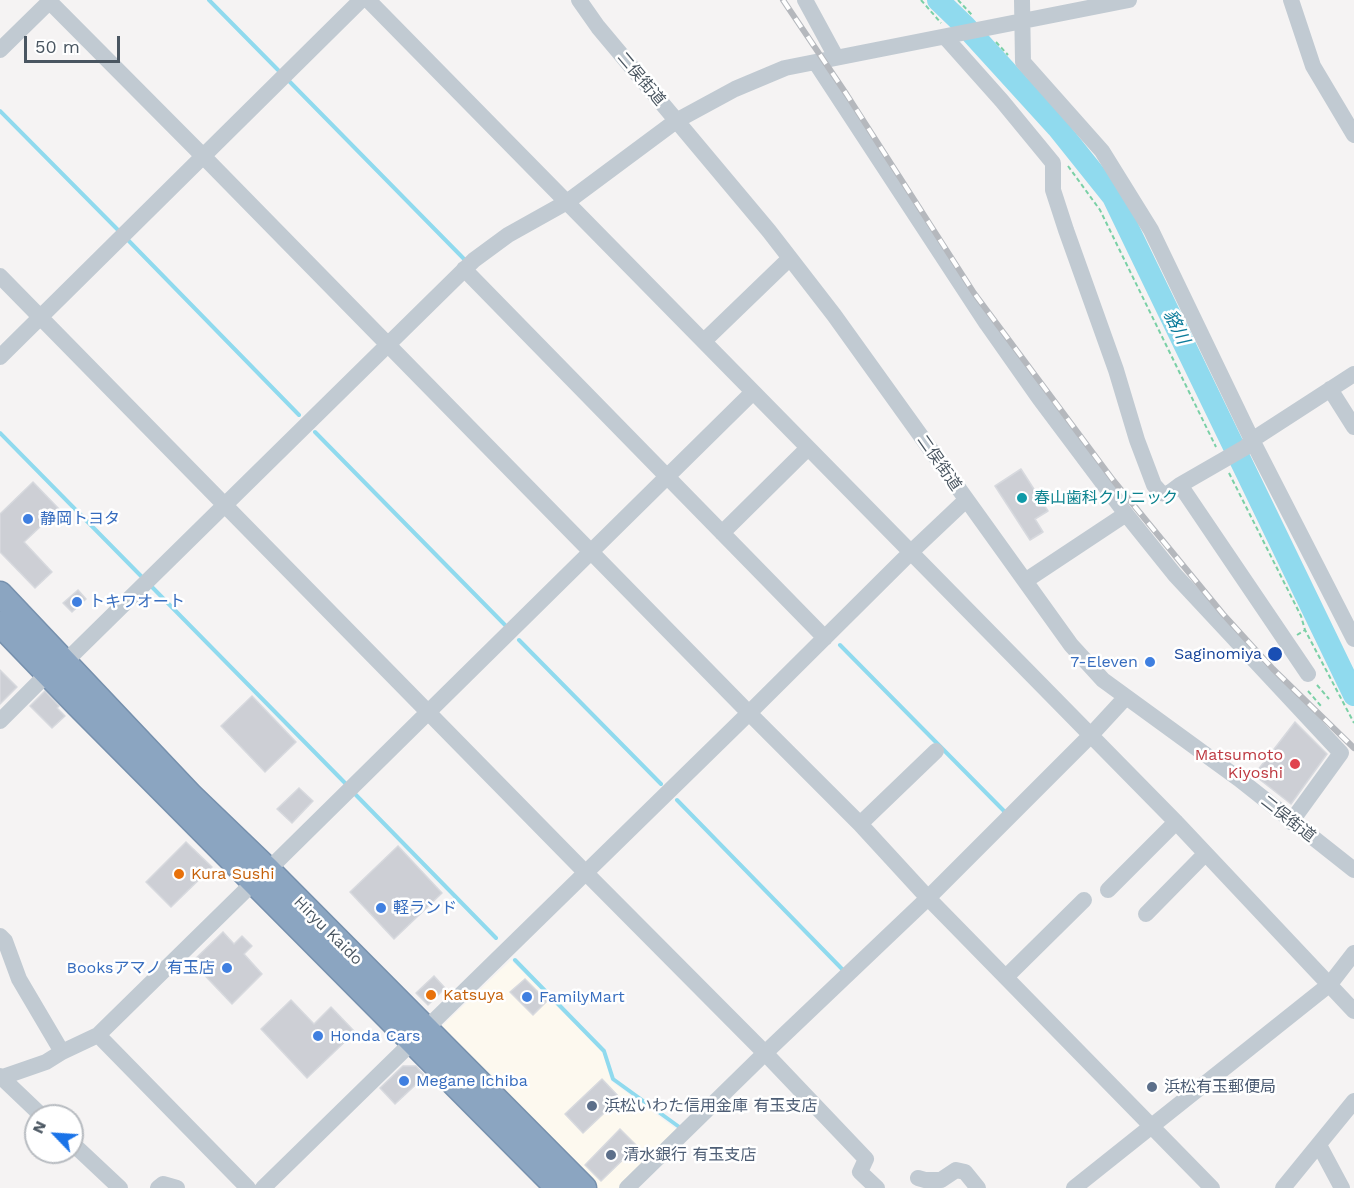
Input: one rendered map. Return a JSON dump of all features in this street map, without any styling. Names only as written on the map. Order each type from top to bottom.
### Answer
[{"type":"highway","name":"Hiryu Kaido","points":[[0,594],[56,668]]},
{"type":"highway","name":"Hiryu Kaido","points":[[0,624],[56,668],[191,796],[261,876],[419,1036],[558,1188]]},
{"type":"highway","name":"Hiryu Kaido","points":[[419,1036],[584,1188]]},
{"type":"street","points":[[0,50],[49,0],[748,713],[860,824],[928,898],[1212,1188]]},
{"type":"street","points":[[0,357],[361,0]]},
{"type":"street","points":[[368,0],[1176,822],[1354,1011]]},
{"type":"street","name":"二俣街道","points":[[579,0],[598,27],[769,231],[848,334],[1071,645],[1102,680],[1239,779],[1354,870]]},
{"type":"street","points":[[805,0],[836,57]]},
{"type":"street","points":[[1022,0],[1023,62],[1102,151],[1151,230],[1249,443],[1354,639]]},
{"type":"street","points":[[0,721],[225,506],[467,266],[508,235],[567,202],[676,121],[708,102],[764,75],[785,68],[1129,0]]},
{"type":"street","points":[[1291,0],[1313,66],[1354,135]]},
{"type":"street","points":[[952,35],[1053,163],[1053,190],[1056,200],[1116,370],[1137,440],[1154,485],[1161,494],[1168,494],[1225,459],[1354,374]]},
{"type":"street","points":[[816,63],[987,324],[1126,514],[1175,575],[1341,753],[1291,822]]},
{"type":"street","points":[[704,341],[789,259]]},
{"type":"street","points":[[467,266],[667,478],[726,529],[825,638]]},
{"type":"street","points":[[0,276],[765,1053],[866,1159],[860,1172],[877,1188]]},
{"type":"street","points":[[1330,389],[1354,427]]},
{"type":"street","points":[[29,1104],[0,1077],[46,1062],[98,1035],[753,392]]},
{"type":"street","points":[[726,529],[808,448]]},
{"type":"street","points":[[1180,485],[1312,679]]},
{"type":"street","points":[[263,1188],[910,552],[966,501]]},
{"type":"street","points":[[1025,581],[1126,514]]},
{"type":"street","points":[[627,1188],[928,898],[1126,697]]},
{"type":"street","points":[[860,824],[936,751]]},
{"type":"street","points":[[1108,890],[1176,822]]},
{"type":"street","points":[[1146,914],[1205,854]]},
{"type":"street","points":[[1006,977],[1084,900]]},
{"type":"street","points":[[0,936],[6,941],[18,979],[62,1052]]},
{"type":"street","points":[[1074,1188],[1330,984],[1354,954]]},
{"type":"street","points":[[98,1035],[248,1188]]},
{"type":"street","points":[[1284,1188],[1354,1101]]},
{"type":"street","points":[[1318,1145],[1342,1188]]},
{"type":"street","points":[[84,1154],[120,1188]]},
{"type":"street","points":[[918,1178],[940,1180],[956,1170],[964,1172],[978,1188]]},
{"type":"street","points":[[158,1188],[164,1184],[177,1188]]},
{"type":"path","points":[[921,0],[952,35]]},
{"type":"path","points":[[958,0],[982,28]]},
{"type":"path","points":[[1063,159],[1100,210],[1225,459],[1301,616],[1305,630],[1354,723]]},
{"type":"path","points":[[1286,642],[1305,630]]},
{"type":"path","points":[[1312,679],[1329,699]]},
{"type":"path","points":[[1308,691],[1321,706]]},
{"type":"shaded area","points":[[511,960],[603,1053],[611,1081],[680,1132],[623,1188],[597,1188],[442,1026]]},
{"type":"building","name":"春山歯科クリニック","points":[[1021,469],[1048,511],[1035,519],[1043,532],[1030,540],[995,486]]},
{"type":"building","points":[[33,482],[59,509],[24,542],[52,572],[35,588],[0,552],[0,514]]},
{"type":"building","points":[[78,590],[86,599],[72,612],[63,603]]},
{"type":"building","points":[[0,670],[17,687],[0,704]]},
{"type":"building","points":[[45,691],[65,716],[52,728],[30,706]]},
{"type":"building","points":[[252,696],[296,742],[265,772],[221,726]]},
{"type":"building","name":"Matsumoto Kiyoshi","points":[[1295,722],[1327,754],[1291,804],[1254,775]]},
{"type":"building","points":[[299,788],[313,801],[292,823],[277,809]]},
{"type":"building","name":"Kura Sushi","points":[[186,842],[212,867],[171,907],[146,882]]},
{"type":"building","points":[[398,846],[442,893],[394,939],[350,892]]},
{"type":"building","name":"Booksアマノ 有玉店","points":[[223,932],[234,944],[242,936],[252,946],[244,954],[262,974],[232,1004],[192,962]]},
{"type":"building","points":[[434,976],[445,988],[428,1005],[416,993]]},
{"type":"building","points":[[525,979],[547,1001],[533,1015],[510,992]]},
{"type":"building","points":[[291,1000],[314,1024],[331,1007],[355,1032],[307,1078],[261,1029]]},
{"type":"building","points":[[403,1066],[416,1066],[425,1076],[395,1104],[380,1088]]},
{"type":"building","name":"浜松いわた信用金庫 有玉支店","points":[[602,1079],[620,1098],[583,1133],[565,1114]]},
{"type":"building","name":"清水銀行 有玉支店","points":[[620,1129],[637,1146],[601,1181],[585,1165]]},
{"type":"waterway","points":[[209,0],[280,72]]},
{"type":"waterway","name":"貉川","points":[[938,0],[965,26],[1057,127],[1113,197],[1354,695]]},
{"type":"waterway","points":[[288,80],[466,261]]},
{"type":"waterway","points":[[0,111],[119,231]]},
{"type":"waterway","points":[[126,238],[299,415]]},
{"type":"waterway","points":[[315,432],[505,625]]},
{"type":"waterway","points":[[0,433],[141,576]]},
{"type":"waterway","points":[[151,586],[346,784]]},
{"type":"waterway","points":[[519,640],[661,784]]},
{"type":"waterway","points":[[840,645],[1004,813]]},
{"type":"waterway","points":[[354,793],[496,938]]},
{"type":"waterway","points":[[677,800],[843,970]]},
{"type":"waterway","points":[[515,960],[604,1051],[613,1079],[682,1129]]},
{"type":"railway","points":[[783,0],[974,293],[1113,480],[1223,614],[1273,669],[1354,748]]},
{"type":"place","name":"春山歯科クリニック","points":[[1022,498]]},
{"type":"place","name":"静岡トヨタ","points":[[28,519]]},
{"type":"place","name":"トキワオート","points":[[77,602]]},
{"type":"place","name":"Saginomiya","points":[[1275,654]]},
{"type":"place","name":"7-Eleven","points":[[1150,662]]},
{"type":"place","name":"Matsumoto Kiyoshi","points":[[1295,764]]},
{"type":"place","name":"Kura Sushi","points":[[179,874]]},
{"type":"place","name":"軽ランド","points":[[381,908]]},
{"type":"place","name":"Booksアマノ 有玉店","points":[[227,968]]},
{"type":"place","name":"Katsuya","points":[[431,995]]},
{"type":"place","name":"FamilyMart","points":[[527,997]]},
{"type":"place","name":"Honda Cars","points":[[318,1036]]},
{"type":"place","name":"Megane Ichiba","points":[[404,1081]]},
{"type":"place","name":"浜松有玉郵便局","points":[[1152,1087]]},
{"type":"place","name":"浜松いわた信用金庫 有玉支店","points":[[592,1106]]},
{"type":"place","name":"清水銀行 有玉支店","points":[[611,1155]]}]
